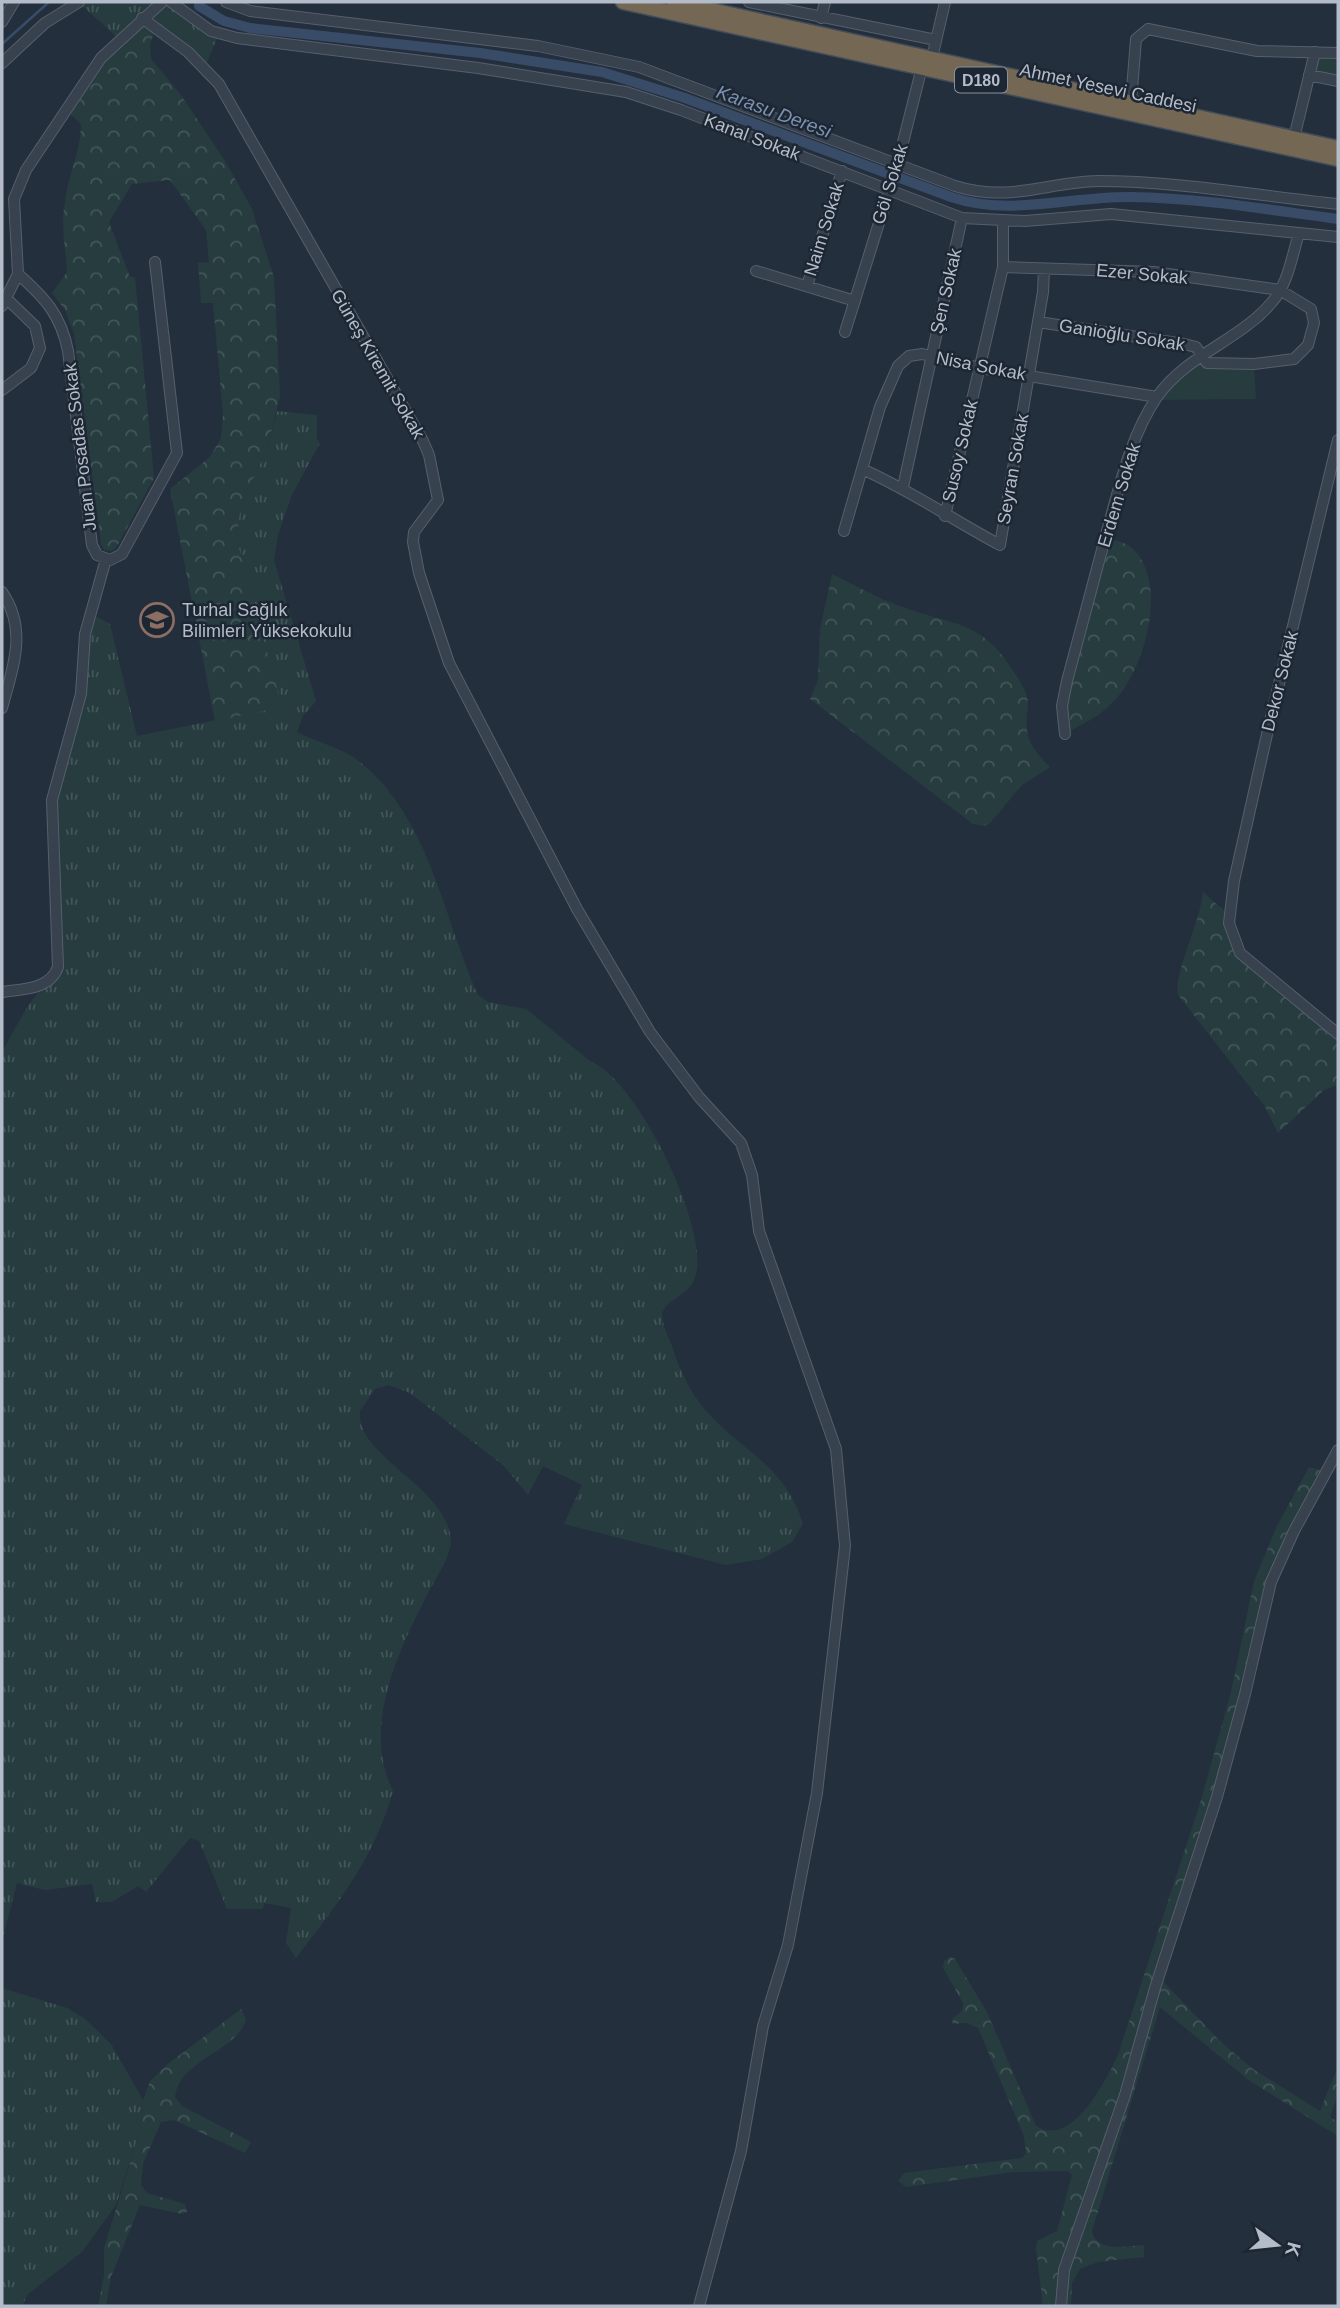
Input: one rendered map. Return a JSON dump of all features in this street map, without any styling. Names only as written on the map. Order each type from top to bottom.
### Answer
[{"type":"highway","name":"Ahmet Yesevi Caddesi","points":[[623,2],[1131,102],[1338,148]]},
{"type":"highway","name":"Ahmet Yesevi Caddesi","points":[[674,2],[1338,159]]},
{"type":"street","points":[[2,22],[14,2]]},
{"type":"street","points":[[2,62],[45,23],[79,2]]},
{"type":"street","name":"Kanal Sokak","points":[[171,2],[201,26],[226,36],[568,80],[626,93],[889,188],[962,218],[1003,221],[1111,214],[1338,237]]},
{"type":"street","points":[[226,2],[250,11],[538,47],[639,67],[956,186],[983,193],[1016,193],[1094,181],[1136,182],[1338,204]]},
{"type":"street","points":[[755,2],[936,40]]},
{"type":"street","points":[[821,18],[825,2]]},
{"type":"street","name":"Göl Sokak","points":[[845,332],[936,40],[945,2]]},
{"type":"street","points":[[2,390],[31,368],[40,348],[35,326],[4,302],[18,274],[14,214],[19,184],[92,70],[110,47],[159,3]]},
{"type":"street","name":"Güneş Kiremit Sokak","points":[[142,18],[188,52],[219,84],[423,441],[438,496],[435,507],[414,532],[413,546],[419,573],[450,663],[577,909],[650,1032],[699,1097],[741,1143],[752,1175],[763,1243],[836,1449],[845,1546],[817,1793],[788,1945],[763,2026],[741,2151],[699,2306]]},
{"type":"street","points":[[1131,102],[1136,39],[1148,29],[1257,51],[1338,53]]},
{"type":"street","points":[[1294,138],[1314,52]]},
{"type":"street","points":[[1309,75],[1338,81]]},
{"type":"street","name":"Naim Sokak","points":[[807,286],[842,172]]},
{"type":"street","name":"Şen Sokak","points":[[903,487],[962,218]]},
{"type":"street","name":"Susoy Sokak","points":[[945,516],[1003,267],[1003,221]]},
{"type":"street","name":"Erdem Sokak","points":[[1065,734],[1062,706],[1067,681],[1123,472],[1137,434],[1157,397],[1201,354],[1265,310],[1280,290],[1298,233]]},
{"type":"street","points":[[2,992],[43,985],[55,975],[58,967],[52,800],[80,694],[87,623],[106,559],[122,554],[177,453],[155,262]]},
{"type":"street","name":"Ezer Sokak","points":[[1003,267],[1119,269],[1280,290]]},
{"type":"street","name":"Seyran Sokak","points":[[945,516],[1000,545],[1038,322],[1044,269]]},
{"type":"street","points":[[756,271],[855,300]]},
{"type":"street","name":"Juan Posadas Sokak","points":[[18,274],[51,305],[62,323],[68,351],[92,545],[97,555],[106,559]]},
{"type":"street","name":"Ganioğlu Sokak","points":[[1038,322],[1184,344],[1196,347],[1207,363],[1254,364],[1287,361],[1305,351],[1314,323],[1311,309],[1280,290]]},
{"type":"street","name":"Nisa Sokak","points":[[844,531],[880,407],[898,366],[909,356],[932,356],[980,368],[1157,397]]},
{"type":"street","name":"Dekor Sokak","points":[[1338,440],[1234,881],[1229,923],[1240,953],[1338,1034]]},
{"type":"street","points":[[862,469],[903,487],[945,516]]},
{"type":"street","points":[[2,592],[12,608],[17,626],[2,708]]},
{"type":"street","points":[[1061,2306],[1065,2270],[1125,2095],[1155,1987],[1217,1797],[1271,1582],[1294,1531],[1338,1450]]},
{"type":"green space","points":[[78,2],[171,2],[219,34],[205,67],[142,19],[119,39]]},
{"type":"green space","points":[[142,18],[156,28],[150,44],[151,59],[181,95],[225,161],[252,209],[274,277],[280,396],[267,449],[240,508],[237,541],[282,707],[215,721],[170,489],[210,457],[221,438],[223,414],[213,303],[201,303],[198,263],[209,262],[206,230],[170,180],[132,184],[109,222],[130,277],[135,277],[154,478],[116,548],[111,551],[104,550],[101,544],[74,334],[65,310],[52,293],[67,272],[64,206],[81,133],[81,124],[65,109],[92,70]]},
{"type":"green space","points":[[1315,52],[1338,53],[1338,81],[1309,75]]},
{"type":"green space","points":[[1201,354],[1207,363],[1254,364],[1256,399],[1156,400]]},
{"type":"green space","points":[[277,411],[317,415],[317,440],[320,443],[292,495],[278,535],[274,560],[316,701],[303,716],[297,732],[356,759],[381,782],[401,808],[431,868],[478,995],[488,1002],[526,1009],[608,1073],[628,1094],[646,1122],[679,1186],[696,1246],[695,1278],[687,1290],[662,1313],[664,1327],[679,1367],[704,1408],[764,1463],[786,1488],[803,1524],[792,1542],[762,1559],[726,1565],[564,1524],[582,1485],[543,1466],[528,1495],[504,1466],[410,1393],[389,1385],[375,1389],[360,1411],[362,1428],[386,1459],[421,1489],[436,1506],[447,1524],[451,1544],[404,1642],[387,1692],[381,1742],[384,1767],[393,1791],[376,1838],[340,1899],[296,1958],[286,1943],[291,1908],[264,1903],[263,1909],[227,1909],[199,1841],[190,1838],[146,1892],[138,1886],[112,1902],[96,1902],[92,1884],[45,1890],[17,1883],[2,1941],[2,1052],[31,1001],[55,975],[51,810],[78,706],[90,613],[110,624],[137,736],[281,707],[237,541],[240,508],[267,449]]},
{"type":"green space","points":[[1106,538],[1129,546],[1145,567],[1150,585],[1148,628],[1135,670],[1125,687],[1103,711],[1065,734],[1062,713]]},
{"type":"green space","points":[[832,574],[891,603],[968,628],[994,646],[1019,680],[1028,701],[1026,723],[1030,742],[1050,767],[1022,785],[991,822],[984,826],[973,824],[810,699],[818,680],[820,629]]},
{"type":"green space","points":[[1203,892],[1229,915],[1240,953],[1338,1034],[1338,1085],[1324,1090],[1278,1133],[1264,1105],[1178,995],[1183,961],[1198,917]]},
{"type":"green space","points":[[1309,1467],[1326,1472],[1281,1559],[1159,1977],[1221,2042],[1253,2069],[1320,2111],[1338,2066],[1338,2094],[1330,2117],[1338,2122],[1338,2136],[1247,2079],[1160,2007],[1092,2231],[1100,2243],[1106,2245],[1144,2245],[1144,2257],[1098,2262],[1080,2269],[1072,2283],[1071,2306],[1043,2306],[1037,2241],[1057,2231],[1072,2175],[1068,2171],[1013,2172],[906,2187],[898,2181],[904,2173],[1022,2158],[1026,2153],[1024,2136],[978,2028],[966,2023],[952,2024],[953,2018],[962,2011],[963,2003],[943,1968],[944,1961],[951,1957],[955,1959],[987,2012],[1036,2126],[1049,2131],[1062,2128],[1075,2120],[1096,2095],[1118,2055],[1202,1797],[1231,1692],[1254,1581],[1277,1526]]},
{"type":"green space","points":[[2,1988],[67,2008],[84,2018],[111,2044],[143,2100],[139,2133],[116,2205],[82,2252],[28,2294],[22,2306],[2,2306]]},
{"type":"green space","points":[[241,2009],[246,2019],[241,2030],[187,2074],[179,2084],[175,2097],[182,2106],[251,2142],[245,2153],[174,2120],[161,2122],[143,2164],[141,2185],[147,2193],[185,2204],[187,2212],[182,2214],[140,2205],[111,2277],[106,2306],[98,2306],[104,2276],[104,2248],[139,2133],[143,2100],[150,2081],[169,2063]]},
{"type":"waterway","points":[[2,44],[49,2]]},
{"type":"waterway","name":"Karasu Deresi","points":[[194,2],[199,6]]},
{"type":"waterway","name":"Karasu Deresi","points":[[199,6],[224,21],[250,28],[480,53],[602,72],[685,98],[973,203],[1018,206],[1108,198],[1157,198],[1338,219]]},
{"type":"place","name":"Turhal Sağlık Bilimleri Yüksekokulu","points":[[157,620]]}]
